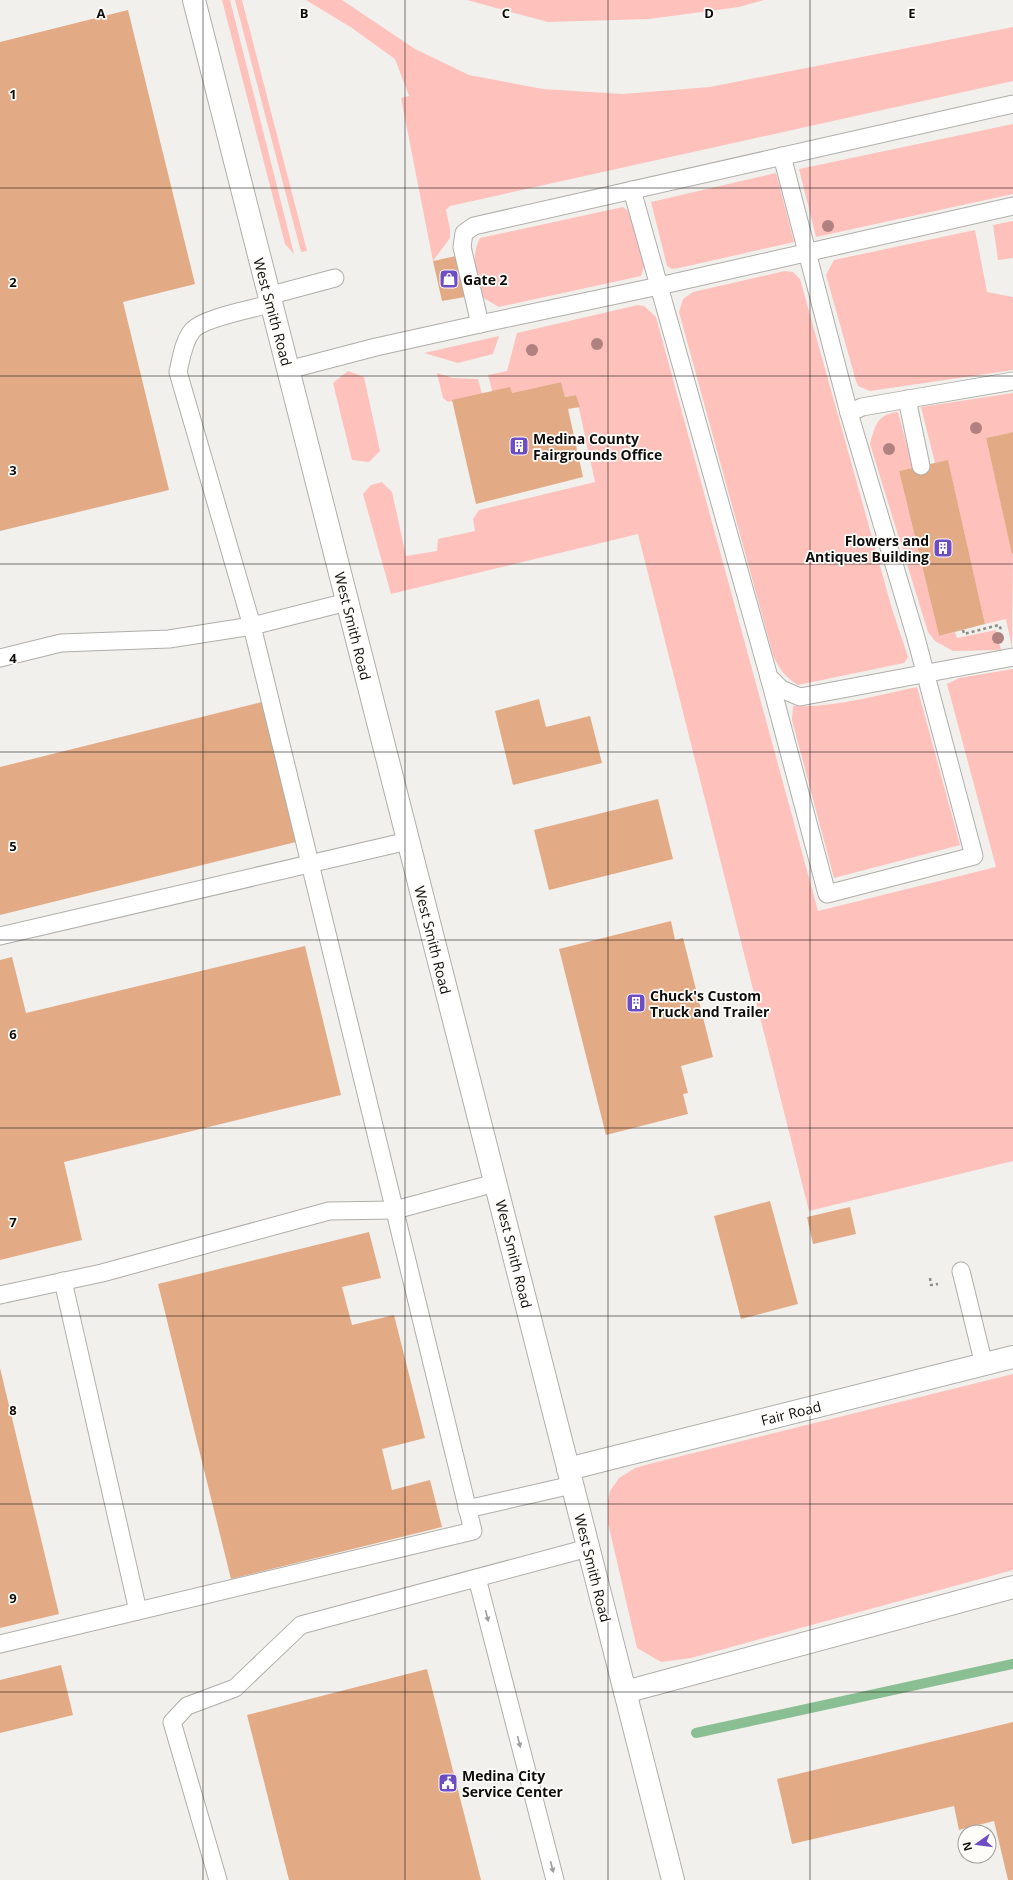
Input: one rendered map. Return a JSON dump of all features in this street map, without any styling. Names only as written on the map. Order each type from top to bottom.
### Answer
[{"type":"street","name":"West Smith Road","points":[[194,0],[269,300],[673,1880]]},
{"type":"street","name":"Fair Road","points":[[570,1477],[1013,1357]]},
{"type":"street","points":[[625,1692],[1013,1587]]},
{"type":"lane","points":[[480,324],[462,247],[464,233],[474,226],[1013,104]]},
{"type":"lane","points":[[632,190],[769,677],[827,894],[974,856],[926,673],[849,414],[782,156]]},
{"type":"lane","points":[[288,370],[376,347],[659,286],[1013,206]]},
{"type":"lane","points":[[0,1644],[473,1531],[252,626],[178,372],[185,344],[192,331],[207,321],[336,278]]},
{"type":"lane","points":[[849,414],[862,407],[1013,381]]},
{"type":"lane","points":[[907,399],[921,466]]},
{"type":"lane","points":[[0,658],[60,643],[169,639],[252,626],[347,602]]},
{"type":"lane","points":[[769,677],[781,689],[800,697],[1013,657]]},
{"type":"lane","points":[[0,936],[408,841]]},
{"type":"lane","points":[[0,1295],[132,1264],[329,1211],[395,1210],[496,1183]]},
{"type":"lane","points":[[961,1271],[984,1365]]},
{"type":"lane","points":[[63,1281],[138,1612]]},
{"type":"lane","points":[[468,1509],[570,1477]]},
{"type":"lane","points":[[218,1880],[172,1722],[187,1706],[235,1688],[302,1625],[588,1548]]},
{"type":"lane","points":[[477,1578],[555,1880]]},
{"type":"shaded area","points":[[222,0],[230,0],[294,254],[285,244]]},
{"type":"shaded area","points":[[235,0],[242,0],[307,251],[301,252]]},
{"type":"shaded area","points":[[306,0],[342,0],[415,49],[469,75],[543,89],[623,94],[710,87],[1013,27],[1013,81],[450,206],[446,210],[450,229],[450,238],[433,261],[401,98],[409,96],[395,59],[352,28]]},
{"type":"shaded area","points":[[467,0],[764,0],[739,7],[649,19],[548,22]]},
{"type":"shaded area","points":[[1013,124],[1013,194],[816,237],[799,169]]},
{"type":"shaded area","points":[[776,173],[794,242],[679,268],[672,269],[667,266],[651,202]]},
{"type":"shaded area","points":[[623,207],[628,211],[631,219],[644,266],[641,276],[499,307],[480,296],[475,267],[475,252],[480,238]]},
{"type":"shaded area","points":[[1013,221],[1013,258],[998,260],[993,225]]},
{"type":"shaded area","points":[[975,230],[987,292],[1013,297],[1013,370],[870,391],[858,386],[826,275],[834,260]]},
{"type":"shaded area","points":[[785,271],[793,272],[800,279],[892,609],[908,657],[904,663],[798,685],[789,679],[783,672],[773,655],[679,312],[683,299],[693,292]]},
{"type":"shaded area","points":[[638,305],[644,306],[656,317],[818,911],[996,867],[947,684],[959,678],[1013,669],[1013,1161],[809,1211],[638,534],[391,594],[363,494],[371,485],[382,482],[392,492],[406,556],[437,551],[438,539],[475,531],[473,519],[479,510],[595,482],[576,395],[565,397],[561,382],[512,393],[492,391],[488,375],[507,371],[517,333]]},
{"type":"shaded area","points":[[499,336],[493,354],[458,363],[424,353]]},
{"type":"shaded area","points":[[348,371],[364,377],[380,451],[369,462],[352,460],[333,383]]},
{"type":"shaded area","points":[[437,373],[453,378],[478,379],[482,394],[448,402],[443,398]]},
{"type":"shaded area","points":[[1013,393],[1013,432],[986,438],[1013,556],[1012,648],[1006,619],[985,624],[948,461],[935,463],[921,407]]},
{"type":"shaded area","points":[[898,412],[913,468],[899,471],[939,636],[955,632],[957,638],[996,630],[1001,650],[953,651],[935,641],[928,632],[870,444],[876,426],[881,418],[885,415]]},
{"type":"shaded area","points":[[917,687],[960,845],[834,878],[792,720],[793,706],[840,703]]},
{"type":"shaded area","points":[[1013,1374],[1013,1570],[691,1658],[661,1662],[637,1648],[608,1523],[608,1501],[610,1491],[619,1478],[635,1468],[653,1463]]},
{"type":"building","points":[[128,10],[195,284],[123,302],[169,490],[0,531],[0,42]]},
{"type":"building","name":"Gate 2","points":[[456,256],[465,297],[442,301],[433,261]]},
{"type":"building","name":"Medina County Fairgrounds Office","points":[[561,382],[565,397],[576,395],[580,407],[568,409],[583,477],[476,504],[452,400],[510,387],[512,393]]},
{"type":"building","points":[[1013,432],[1013,554],[1012,554],[986,438]]},
{"type":"building","name":"Flowers and Antiques Building","points":[[948,460],[985,624],[939,636],[899,471]]},
{"type":"building","points":[[539,699],[546,727],[590,716],[602,763],[513,785],[495,711]]},
{"type":"building","points":[[262,702],[296,842],[0,915],[0,767]]},
{"type":"building","points":[[658,799],[673,859],[549,890],[534,830]]},
{"type":"building","name":"Chuck's Custom Truck and Trailer","points":[[671,921],[675,940],[683,938],[713,1057],[681,1066],[688,1093],[683,1094],[688,1114],[606,1135],[559,949]]},
{"type":"building","points":[[305,946],[341,1095],[64,1162],[82,1240],[0,1260],[0,960],[12,957],[26,1013]]},
{"type":"building","points":[[770,1201],[798,1304],[741,1319],[714,1216]]},
{"type":"building","points":[[850,1207],[856,1234],[813,1244],[807,1217]]},
{"type":"building","points":[[369,1232],[381,1278],[342,1287],[352,1325],[394,1315],[425,1438],[382,1449],[392,1490],[430,1480],[442,1527],[231,1579],[158,1284]]},
{"type":"building","points":[[0,1368],[59,1614],[0,1628]]},
{"type":"building","points":[[61,1665],[73,1715],[0,1733],[0,1680]]},
{"type":"building","points":[[427,1669],[481,1880],[289,1880],[247,1715]]},
{"type":"building","points":[[1013,1722],[1013,1880],[1008,1880],[997,1834],[997,1824],[995,1824],[994,1821],[982,1824],[958,1824],[954,1806],[792,1844],[777,1779]]},
{"type":"waterway","points":[[696,1733],[1013,1664]]},
{"type":"place","name":"Gate 2","points":[[449,279]]},
{"type":"place","name":"Medina County Fairgrounds Office","points":[[519,446]]},
{"type":"place","name":"Flowers and Antiques Building","points":[[943,548]]},
{"type":"place","name":"Chuck's Custom Truck and Trailer","points":[[636,1003]]},
{"type":"place","name":"Medina City Service Center","points":[[448,1783]]}]
